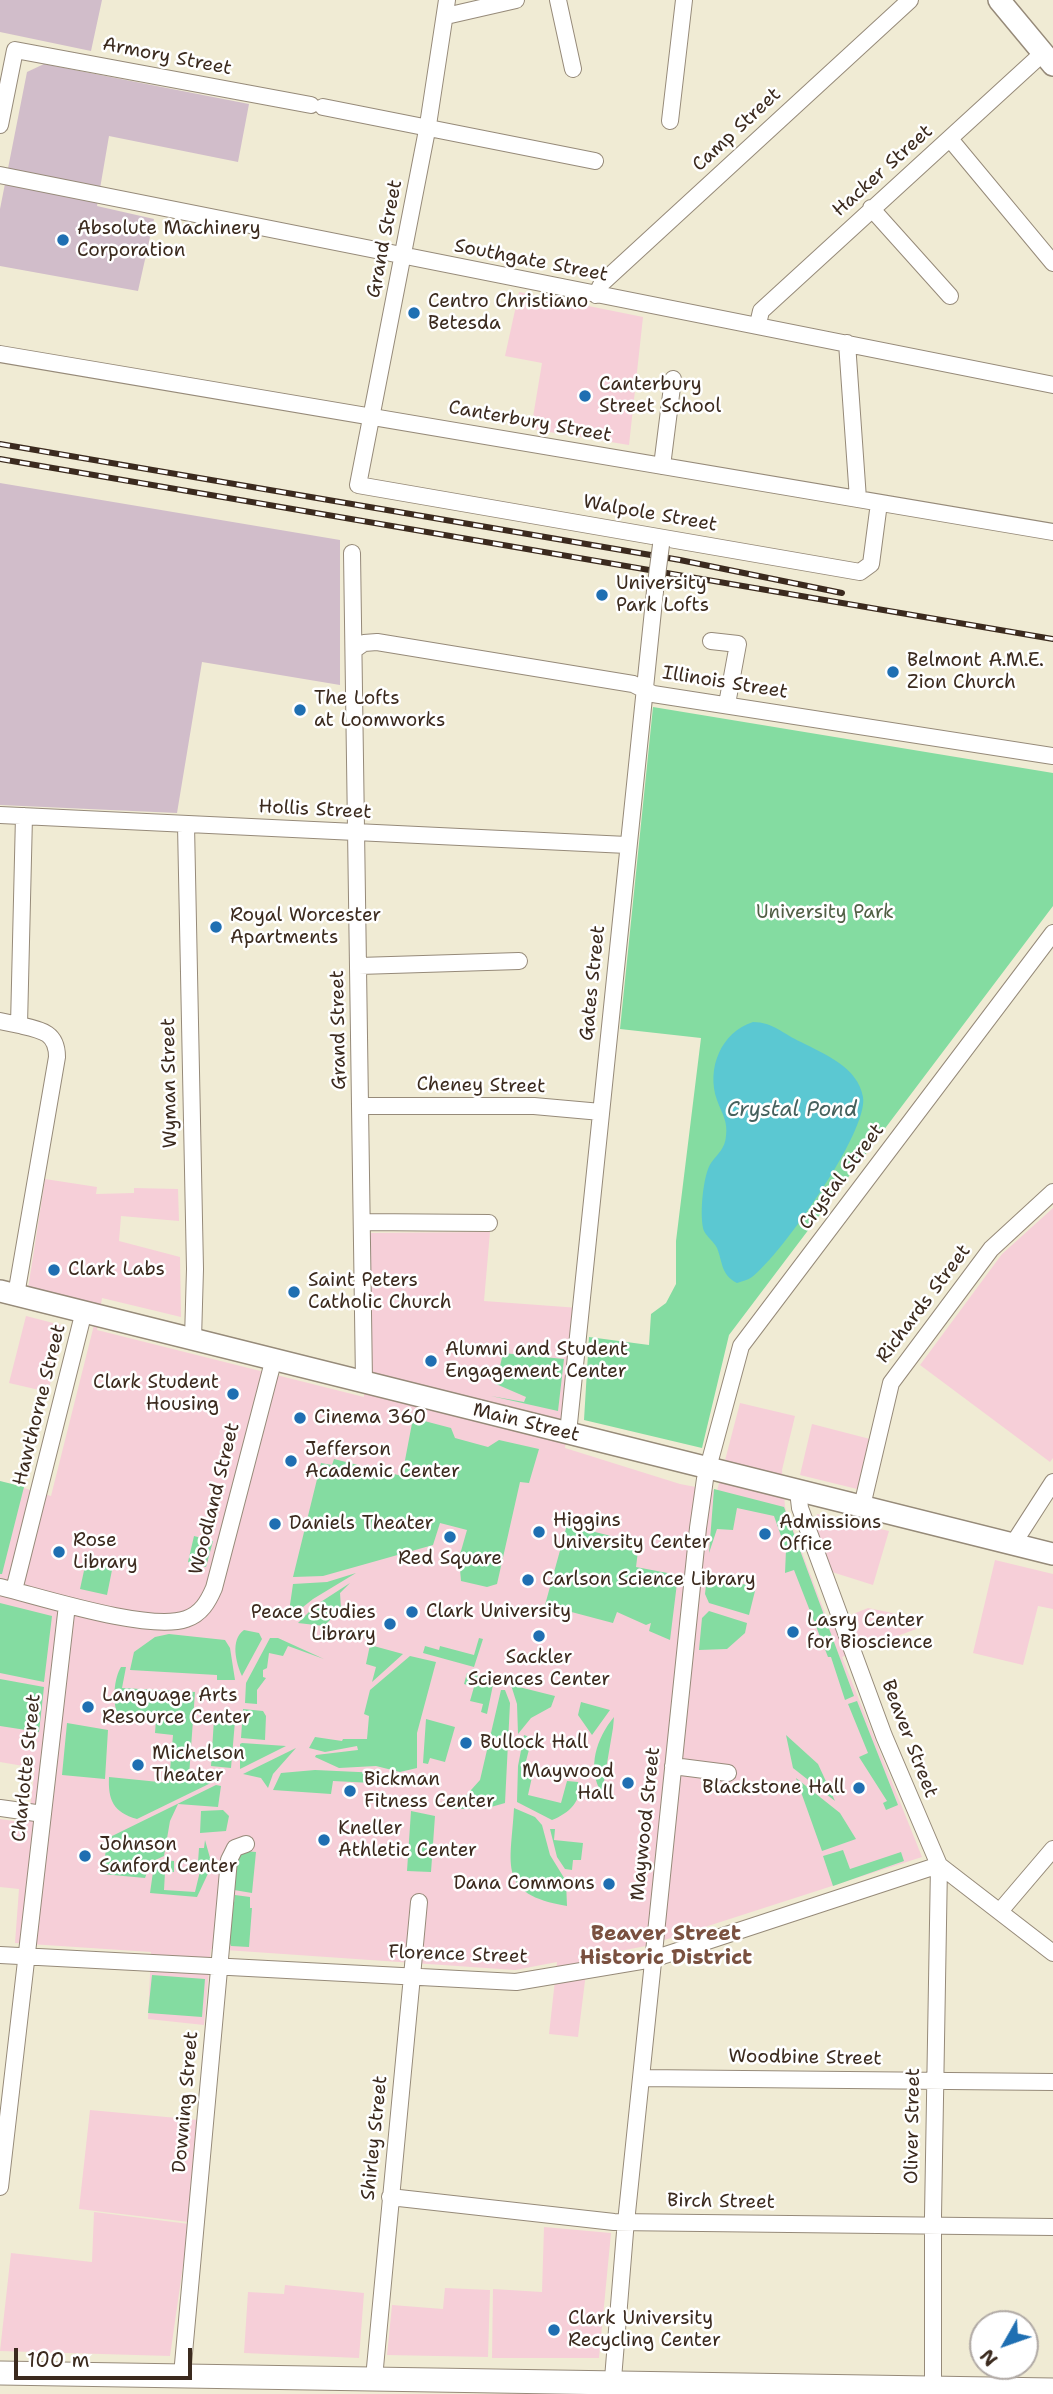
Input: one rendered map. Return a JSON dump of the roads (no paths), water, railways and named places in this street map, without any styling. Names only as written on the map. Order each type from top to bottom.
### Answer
[{"type":"highway","points":[[0,2373],[182,2375],[340,2386],[374,2378],[472,2386],[1053,2390]]},
{"type":"main road","points":[[999,0],[1048,59]]},
{"type":"main road","name":"Main Street","points":[[8,1293],[1053,1554]]},
{"type":"street","points":[[446,8],[516,0]]},
{"type":"street","points":[[558,0],[573,69]]},
{"type":"street","points":[[670,121],[684,0]]},
{"type":"street","name":"Camp Street","points":[[596,295],[601,284],[910,0]]},
{"type":"street","name":"Grand Street","points":[[358,485],[428,125],[446,8]]},
{"type":"street","name":"Armory Street","points":[[0,125],[15,50],[428,125],[595,161]]},
{"type":"street","name":"Hacker Street","points":[[758,324],[761,311],[871,208],[1048,59]]},
{"type":"street","points":[[950,139],[1053,263]]},
{"type":"street","name":"Southgate Street","points":[[0,175],[596,295],[758,324],[1053,385]]},
{"type":"street","points":[[871,208],[950,296]]},
{"type":"street","points":[[847,342],[858,499]]},
{"type":"street","name":"Canterbury Street","points":[[0,354],[1053,532]]},
{"type":"street","points":[[662,466],[673,379]]},
{"type":"street","name":"Walpole Street","points":[[358,485],[661,541],[860,572],[871,564],[879,503]]},
{"type":"street","name":"Gates Street","points":[[568,1433],[627,845],[661,541]]},
{"type":"street","name":"Grand Street","points":[[352,552],[364,1381]]},
{"type":"street","points":[[711,641],[738,644],[727,704]]},
{"type":"street","name":"Illinois Street","points":[[354,650],[364,643],[377,642],[425,648],[633,684],[653,694],[1053,756]]},
{"type":"street","name":"Hollis Street","points":[[0,815],[627,845]]},
{"type":"street","points":[[19,1025],[24,816]]},
{"type":"street","name":"Wyman Street","points":[[186,825],[195,1269],[193,1339]]},
{"type":"street","name":"Crystal Street","points":[[708,1469],[741,1346],[1053,933]]},
{"type":"street","points":[[359,966],[519,961]]},
{"type":"street","points":[[0,1021],[52,1036],[57,1043],[57,1057],[8,1293]]},
{"type":"street","name":"Cheney Street","points":[[360,1106],[534,1106],[601,1112]]},
{"type":"street","name":"Richards Street","points":[[862,1506],[895,1375],[991,1249],[1053,1192]]},
{"type":"street","points":[[362,1222],[489,1223]]},
{"type":"street","name":"Hawthorne Street","points":[[7,1589],[84,1311]]},
{"type":"street","name":"Woodland Street","points":[[7,1589],[110,1614],[163,1621],[186,1619],[205,1606],[215,1588],[274,1358]]},
{"type":"street","name":"Maywood Street","points":[[612,2388],[626,2222],[673,1766],[698,1528],[708,1469]]},
{"type":"street","points":[[1013,1544],[1053,1482]]},
{"type":"street","name":"Beaver Street","points":[[798,1491],[800,1508],[880,1724],[939,1865]]},
{"type":"street","name":"Charlotte Street","points":[[0,2187],[5,2090],[27,1958],[67,1605]]},
{"type":"street","points":[[673,1766],[728,1773]]},
{"type":"street","points":[[0,1808],[43,1814]]},
{"type":"street","name":"Downing Street","points":[[182,2375],[230,1855],[238,1845],[246,1843]]},
{"type":"street","points":[[1001,1910],[1053,1849]]},
{"type":"street","points":[[939,1865],[1001,1910],[1053,1953]]},
{"type":"street","name":"Florence Street","points":[[0,1955],[516,1982],[653,1959],[939,1865]]},
{"type":"street","name":"Oliver Street","points":[[933,2388],[939,1865]]},
{"type":"street","name":"Shirley Street","points":[[374,2378],[419,1902]]},
{"type":"street","name":"Woodbine Street","points":[[641,2078],[1053,2082]]},
{"type":"street","name":"Birch Street","points":[[390,2197],[626,2222],[1053,2227]]},
{"type":"water","name":"Crystal Pond","points":[[753,1022],[772,1026],[839,1063],[854,1077],[863,1097],[861,1114],[852,1136],[821,1192],[765,1264],[752,1277],[737,1283],[725,1272],[717,1248],[704,1231],[702,1207],[708,1169],[723,1148],[726,1136],[725,1122],[714,1088],[715,1064],[732,1034]]},
{"type":"railway","points":[[0,444],[680,560],[842,593]]},
{"type":"railway","points":[[0,459],[1053,639]]},
{"type":"place","name":"Absolute Machinery Corporation","points":[[63,240]]},
{"type":"place","name":"Centro Christiano Betesda","points":[[414,313]]},
{"type":"place","name":"Canterbury Street School","points":[[585,396]]},
{"type":"place","name":"University Park Lofts","points":[[602,595]]},
{"type":"place","name":"Belmont A.M.E. Zion Church","points":[[893,672]]},
{"type":"place","name":"The Lofts at Loomworks","points":[[300,710]]},
{"type":"place","name":"Royal Worcester Apartments","points":[[216,927]]},
{"type":"place","name":"Clark Labs","points":[[54,1270]]},
{"type":"place","name":"Saint Peters Catholic Church","points":[[294,1292]]},
{"type":"place","name":"Alumni and Student Engagement Center","points":[[431,1361]]},
{"type":"place","name":"Clark Student Housing","points":[[233,1394]]},
{"type":"place","name":"Cinema 360","points":[[300,1418]]},
{"type":"place","name":"Jefferson Academic Center","points":[[291,1461]]},
{"type":"place","name":"Daniels Theater","points":[[275,1524]]},
{"type":"place","name":"Higgins University Center","points":[[539,1532]]},
{"type":"place","name":"Admissions Office","points":[[765,1534]]},
{"type":"place","name":"Red Square","points":[[450,1537]]},
{"type":"place","name":"Rose Library","points":[[59,1552]]},
{"type":"place","name":"Carlson Science Library","points":[[528,1580]]},
{"type":"place","name":"Clark University","points":[[412,1612]]},
{"type":"place","name":"Peace Studies Library","points":[[390,1624]]},
{"type":"place","name":"Lasry Center for Bioscience","points":[[793,1632]]},
{"type":"place","name":"Sackler Sciences Center","points":[[539,1636]]},
{"type":"place","name":"Language Arts Resource Center","points":[[88,1707]]},
{"type":"place","name":"Bullock Hall","points":[[466,1743]]},
{"type":"place","name":"Michelson Theater","points":[[138,1765]]},
{"type":"place","name":"Maywood Hall","points":[[628,1783]]},
{"type":"place","name":"Blackstone Hall","points":[[859,1788]]},
{"type":"place","name":"Bickman Fitness Center","points":[[350,1791]]},
{"type":"place","name":"Kneller Athletic Center","points":[[324,1840]]},
{"type":"place","name":"Johnson Sanford Center","points":[[85,1856]]},
{"type":"place","name":"Dana Commons","points":[[609,1884]]},
{"type":"place","name":"Clark University Recycling Center","points":[[554,2330]]},
{"type":"district","name":"Beaver Street Historic District","points":[[666,1947]]},
{"type":"park label","name":"University Park","points":[[825,913]]}]
